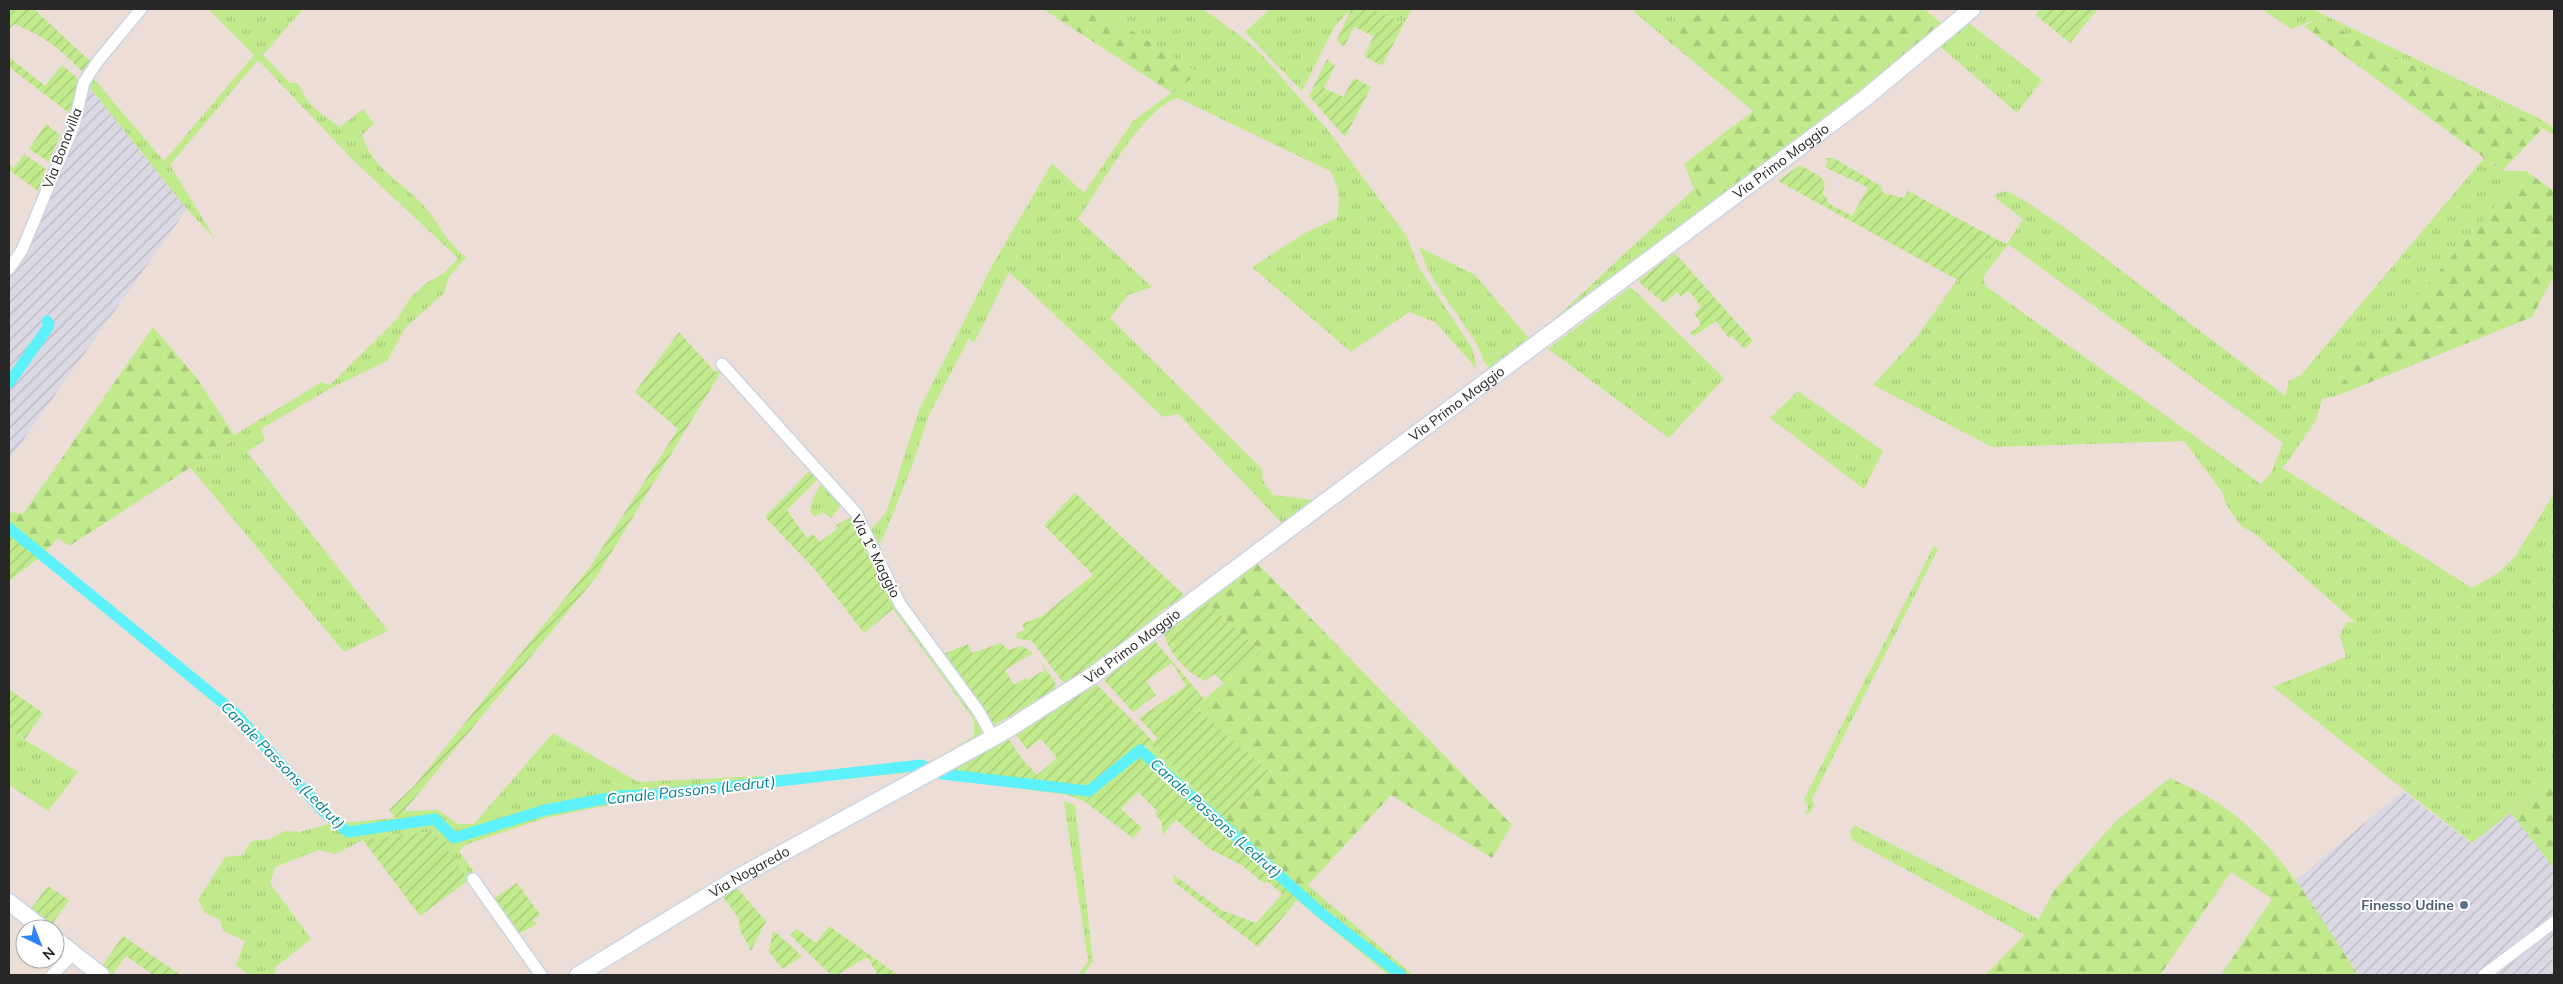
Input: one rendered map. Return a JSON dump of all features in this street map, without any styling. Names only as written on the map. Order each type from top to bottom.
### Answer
[{"type":"street","name":"Via Bonavilla","points":[[9,269],[22,250],[74,125],[84,82],[117,36],[141,9]]},
{"type":"street","name":"Via Primo Maggio","points":[[931,771],[993,738],[1054,702],[1095,674],[1864,99],[1972,9]]},
{"type":"street","name":"Via 1° Maggio","points":[[722,364],[856,513],[900,604],[979,712],[993,738]]},
{"type":"street","name":"Via Nogaredo","points":[[578,975],[735,879],[931,771]]},
{"type":"street","points":[[473,878],[541,975]]},
{"type":"street","points":[[9,902],[30,919]]},
{"type":"street","points":[[2484,975],[2554,922]]},
{"type":"street","points":[[65,947],[101,975]]},
{"type":"street","points":[[52,975],[73,954]]},
{"type":"shaded area","points":[[90,88],[187,209],[9,460],[9,277],[24,254],[41,216]]},
{"type":"shaded area","points":[[2403,791],[2471,843],[2511,813],[2554,868],[2554,975],[2358,975],[2296,880]]},
{"type":"green space","points":[[9,9],[34,9],[92,63],[85,75],[61,51],[44,39],[14,24],[9,30]]},
{"type":"green space","points":[[208,9],[303,9],[263,55],[290,83],[297,83],[312,106],[340,127],[363,109],[374,123],[362,135],[373,158],[425,207],[449,240],[466,257],[449,277],[444,293],[405,328],[387,361],[329,389],[261,429],[265,440],[247,452],[388,631],[344,652],[190,467],[235,439],[234,435],[322,382],[330,385],[397,319],[411,297],[425,284],[444,273],[458,258],[353,160],[258,60],[170,165],[215,239],[187,209],[90,88],[93,78],[164,161],[254,55]]},
{"type":"green space","points":[[1043,9],[1097,9],[1199,73],[1172,93]]},
{"type":"green space","points":[[1097,9],[1203,9],[1260,53],[1326,128],[1406,235],[1419,268],[1472,348],[1477,369],[1435,322],[1409,312],[1351,352],[1252,267],[1307,232],[1337,218],[1338,194],[1333,177],[1330,171],[1178,98],[1165,104],[1137,132],[1078,219],[1152,287],[1128,295],[1110,318],[1262,469],[1263,481],[1273,495],[1314,500],[1283,524],[1178,414],[1163,417],[1009,272],[974,343],[969,338],[929,415],[911,469],[882,540],[877,545],[870,530],[886,513],[919,410],[993,264],[1052,163],[1084,193],[1133,121],[1198,73]]},
{"type":"green space","points":[[1270,9],[1351,9],[1335,26],[1302,91],[1245,32]]},
{"type":"green space","points":[[1351,9],[1373,9],[1404,24],[1382,66],[1364,56],[1374,36],[1354,27],[1344,47],[1337,40]]},
{"type":"green space","points":[[1373,9],[1412,9],[1404,24]]},
{"type":"green space","points":[[1636,9],[1683,9],[1665,38],[1634,12]]},
{"type":"green space","points":[[1683,9],[1924,9],[1944,25],[1864,91],[1708,207],[1694,189],[1684,164],[1753,111],[1665,38]]},
{"type":"green space","points":[[2041,9],[2098,9],[2070,43],[2036,15]]},
{"type":"green space","points":[[2262,9],[2312,9],[2536,117],[2554,128],[2554,135],[2317,19],[2291,29]]},
{"type":"green space","points":[[2317,19],[2543,128],[2502,171],[2304,26]]},
{"type":"green space","points":[[1969,23],[2042,80],[2017,113],[1941,47]]},
{"type":"green space","points":[[9,57],[45,86],[62,65],[82,82],[69,113],[9,67]]},
{"type":"green space","points":[[1327,59],[1335,66],[1324,88],[1343,97],[1354,78],[1371,87],[1345,137],[1309,96]]},
{"type":"green space","points":[[46,124],[60,135],[49,162],[29,149]]},
{"type":"green space","points":[[24,154],[46,169],[38,191],[9,170],[9,164],[14,168]]},
{"type":"green space","points":[[1824,158],[1833,158],[1881,186],[1883,193],[1904,198],[1908,191],[1998,240],[1967,282],[1963,283],[1778,181],[1800,165],[1821,177],[1825,183],[1823,194],[1828,203],[1852,216],[1868,188],[1825,167],[1828,160]]},
{"type":"green space","points":[[2484,158],[2502,171],[2526,171],[2341,384],[2336,396],[2322,399],[2316,420],[2286,464],[2281,467],[2472,588],[2498,573],[2515,557],[2554,493],[2554,779],[2472,843],[2273,687],[2346,657],[2340,636],[2346,622],[2356,623],[2253,532],[2242,527],[2227,506],[2222,492],[2184,441],[1992,447],[1873,385],[1916,338],[1957,280],[1967,282],[1998,240],[2007,244],[2023,219],[1994,197],[1998,193],[2007,191],[2030,204],[2072,233],[2285,396],[2289,381],[2301,375]],"holes":[[[2008,244],[2283,443],[2271,473],[2261,484],[1987,287],[1983,280],[1985,274]]]},
{"type":"green space","points":[[2526,171],[2554,191],[2554,276],[2532,317],[2336,396],[2341,384]]},
{"type":"green space","points":[[1694,189],[1708,207],[1536,337]]},
{"type":"green space","points":[[1419,247],[1475,275],[1531,340],[1490,369],[1470,333],[1430,273]]},
{"type":"green space","points":[[1675,253],[1753,341],[1744,349],[1732,336],[1729,338],[1716,321],[1694,336],[1690,333],[1700,326],[1700,322],[1694,314],[1701,307],[1689,291],[1681,297],[1677,292],[1664,303],[1640,283],[1640,279]]},
{"type":"green space","points":[[1629,288],[1633,289],[1724,378],[1669,438],[1548,349]]},
{"type":"green space","points":[[153,327],[196,377],[236,438],[69,546],[58,538],[39,558],[9,533],[9,512],[23,514]]},
{"type":"green space","points":[[679,332],[715,372],[722,370],[597,576],[404,811],[395,818],[389,810],[415,785],[590,567],[678,429],[635,392]]},
{"type":"green space","points":[[1798,391],[1883,451],[1864,489],[1770,418]]},
{"type":"green space","points":[[810,470],[818,479],[787,510],[807,538],[813,534],[820,542],[838,528],[836,525],[851,517],[893,609],[864,633],[816,571],[765,517]]},
{"type":"green space","points":[[822,483],[842,504],[831,518],[822,512],[815,517],[810,511],[814,496]]},
{"type":"green space","points":[[1075,493],[1184,595],[1159,613],[1148,624],[1066,683],[1062,681],[1032,641],[1016,638],[1017,633],[1025,630],[1022,624],[1042,616],[1093,575],[1044,525]]},
{"type":"green space","points":[[9,533],[39,558],[9,581]]},
{"type":"green space","points":[[860,535],[978,717],[982,725],[980,736],[913,772],[633,800],[545,818],[465,845],[459,851],[476,875],[469,880],[434,831],[363,840],[335,854],[319,850],[275,867],[270,883],[311,939],[276,967],[274,975],[249,975],[236,965],[245,941],[223,931],[220,920],[205,913],[198,900],[225,857],[243,855],[251,841],[270,839],[285,831],[299,832],[329,824],[231,715],[39,558],[43,553],[235,709],[327,811],[342,823],[395,818],[404,811],[438,810],[458,824],[474,824],[553,733],[638,782],[781,775],[932,761],[974,736],[974,720],[893,609]]},
{"type":"green space","points":[[1934,546],[1938,549],[1812,799],[1814,805],[1810,813],[1805,815],[1808,807],[1804,799]]},
{"type":"green space","points":[[1257,563],[1512,825],[1492,858],[1391,795],[1308,885],[1299,883],[1291,890],[1217,823],[1269,771],[1195,707],[1261,652],[1205,601]]},
{"type":"green space","points":[[1205,601],[1261,652],[1224,683],[1214,674],[1205,681],[1185,668],[1174,655],[1164,633]]},
{"type":"green space","points":[[1154,640],[1204,699],[1195,707],[1269,771],[1223,817],[1151,744],[1129,752],[1088,787],[944,771],[1008,738],[1022,759],[1037,775],[1057,758],[1041,739],[1027,749],[1015,734],[1096,684],[1154,742],[1157,738],[1139,718],[1186,686],[1172,663],[1146,681],[1156,695],[1133,712],[1104,680]]},
{"type":"green space","points":[[1001,643],[1008,650],[1022,646],[1033,653],[1005,670],[1014,685],[1026,678],[1028,680],[1045,670],[1038,658],[1056,684],[1055,689],[993,726],[943,654],[968,644],[972,653]]},
{"type":"green space","points":[[9,689],[43,713],[25,739],[9,730]]},
{"type":"green space","points":[[9,730],[78,772],[48,811],[9,785]]},
{"type":"green space","points":[[1151,744],[1223,817],[1217,823],[1140,753],[1085,802],[1068,795],[942,778],[937,775],[944,771],[1088,787],[1124,756],[1139,748],[1146,748]]},
{"type":"green space","points":[[1140,753],[1291,890],[1297,900],[1258,947],[1174,882],[1174,875],[1221,910],[1256,923],[1282,894],[1267,881],[1264,884],[1243,866],[1210,849],[1176,820],[1162,835],[1162,822],[1155,814],[1157,811],[1138,792],[1121,809],[1142,828],[1133,838],[1085,802]]},
{"type":"green space","points":[[2170,778],[2218,803],[2261,839],[2297,882],[2358,975],[2221,975],[2272,899],[2231,872],[2160,975],[1985,975],[2039,919],[2053,892],[2115,822]]},
{"type":"green space","points":[[2554,779],[2554,868],[2511,813]]},
{"type":"green space","points":[[1064,801],[1075,805],[1093,961],[1083,975],[1078,975],[1088,961]]},
{"type":"green space","points":[[1854,825],[2039,919],[2025,935],[1852,840],[1850,832]]},
{"type":"green space","points":[[434,831],[469,880],[420,916],[363,840]]},
{"type":"green space","points":[[517,883],[540,915],[533,920],[537,924],[518,934],[493,899]]},
{"type":"green space","points":[[1299,883],[1308,885],[1413,975],[1388,975],[1297,900],[1291,890]]},
{"type":"green space","points":[[48,886],[69,900],[56,919],[42,919],[30,910]]},
{"type":"green space","points":[[737,888],[766,921],[751,951],[740,930],[739,919],[722,895]]},
{"type":"green space","points":[[829,926],[898,975],[875,975],[877,973],[867,957],[837,975],[831,975],[790,935],[797,929],[816,943]]},
{"type":"green space","points":[[773,930],[802,956],[783,969],[769,952]]},
{"type":"green space","points":[[123,936],[181,975],[151,975],[151,973],[126,956],[112,975],[101,967]]},
{"type":"waterway","name":"Canale Passons (Ledrut)","points":[[9,383],[47,329],[49,325],[47,321]]},
{"type":"waterway","name":"Canale Passons (Ledrut)","points":[[9,528],[234,712],[323,811],[348,832],[435,819],[454,838],[545,810],[619,796],[663,794],[921,765],[942,774],[1089,791],[1140,750],[1321,913],[1401,975]]},
{"type":"place","name":"Finesso Udine","points":[[2464,905]]}]
